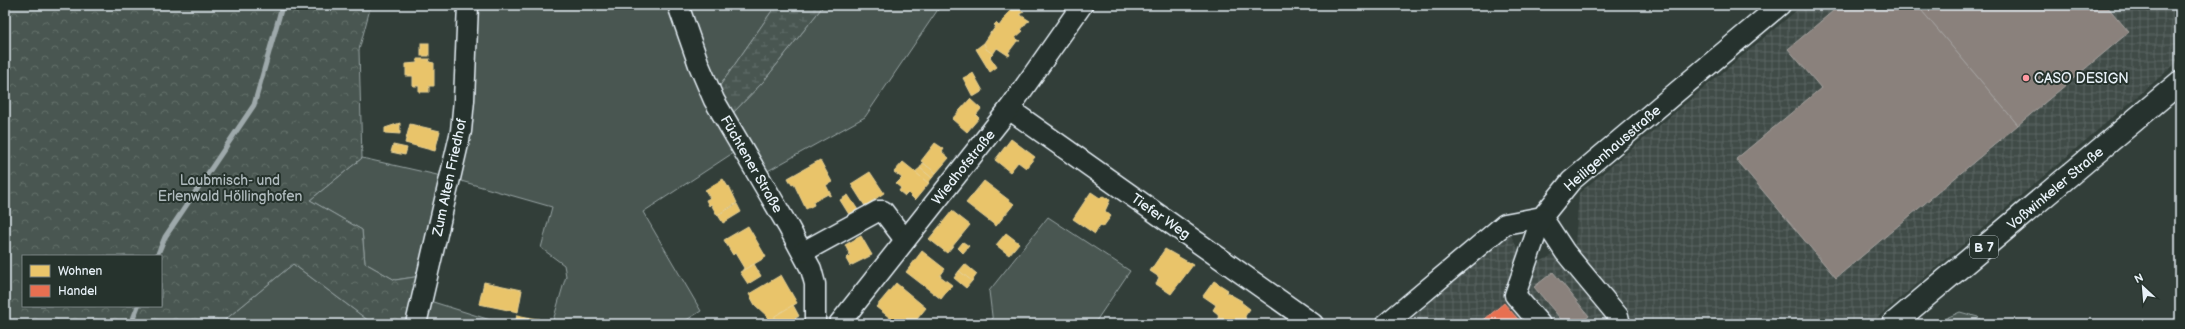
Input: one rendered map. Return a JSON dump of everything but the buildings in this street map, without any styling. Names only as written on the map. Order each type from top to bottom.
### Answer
[{"type":"main road","name":"Voßwinkeler Straße","points":[[1893,324],[2180,82]]},
{"type":"street","name":"Zum Alten Friedhof","points":[[416,324],[461,131],[464,100],[468,5]]},
{"type":"street","name":"Füchtener Straße","points":[[678,5],[699,65],[714,100],[803,252],[815,284],[815,324]]},
{"type":"street","name":"Wiedhofstraße","points":[[839,324],[1009,109],[1082,5]]},
{"type":"street","name":"Heiligenhausstraße","points":[[1540,324],[1515,295],[1542,217],[1571,181],[1780,5]]},
{"type":"street","name":"Tiefer Weg","points":[[1009,109],[1313,324]]},
{"type":"street","points":[[803,252],[878,211],[883,211],[905,240]]},
{"type":"street","points":[[1386,324],[1505,224],[1542,217],[1565,252],[1618,316],[1620,324]]},
{"type":"shaded area","points":[[1803,5],[2180,5],[2180,60],[1870,324],[1405,324],[1510,233],[1516,246],[1539,262],[1575,244],[1579,193]]},
{"type":"green space","name":"Laubmisch- und Erlenwald Höllinghofen","points":[[5,5],[371,5],[359,50],[362,158],[310,200],[362,230],[365,263],[395,280],[421,276],[410,324],[373,324],[293,264],[220,324],[5,324]]},
{"type":"green space","points":[[472,5],[671,5],[736,151],[643,212],[701,311],[680,324],[552,324],[566,276],[564,265],[541,248],[552,207],[454,179]]},
{"type":"green space","points":[[685,5],[776,5],[717,90]]},
{"type":"green space","points":[[776,5],[824,5],[763,82],[729,117],[717,90]]},
{"type":"green space","points":[[824,5],[941,5],[865,117],[764,173],[729,117],[763,82]]},
{"type":"green space","points":[[362,158],[446,177],[421,276],[395,280],[365,263],[362,230],[310,200]]},
{"type":"green space","points":[[1048,217],[1130,271],[1094,324],[993,324],[989,291]]},
{"type":"green space","points":[[293,264],[373,324],[220,324]]},
{"type":"green space","points":[[430,301],[503,324],[424,324]]},
{"type":"green space","points":[[1960,312],[1978,317],[1984,324],[1939,324],[1944,319]]},
{"type":"waterway","points":[[157,255],[165,237],[254,105],[281,10],[285,5]]},
{"type":"waterway","points":[[131,324],[138,307]]},
{"type":"place","name":"CASO DESIGN","points":[[2026,78]]}]
